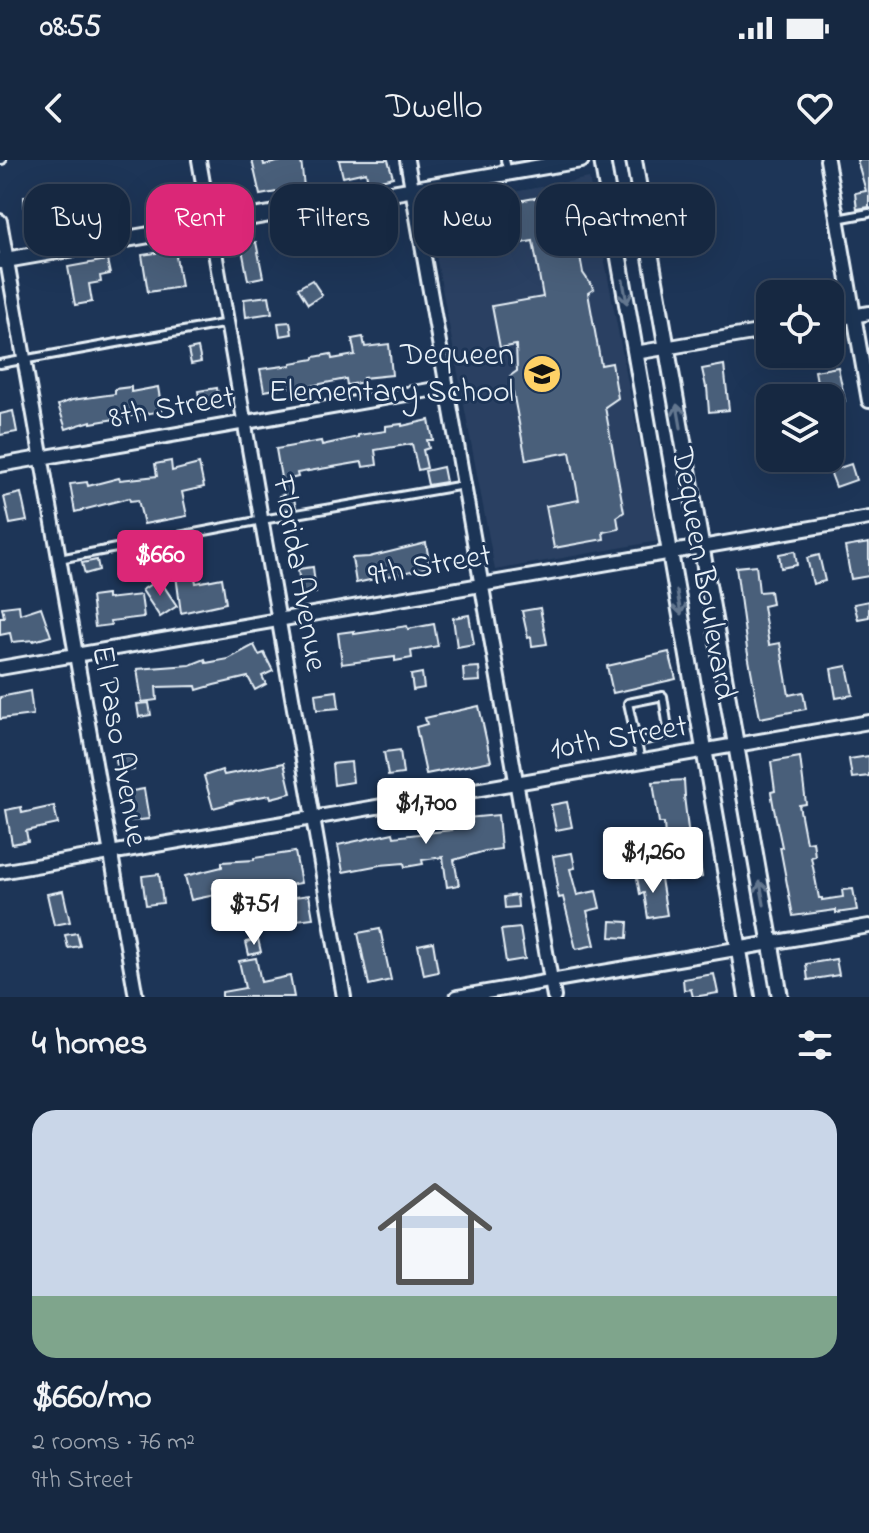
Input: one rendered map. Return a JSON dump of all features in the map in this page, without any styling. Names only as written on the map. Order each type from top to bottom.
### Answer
[{"type":"street","name":"Florida Avenue","points":[[199,160],[204,184]]},
{"type":"street","points":[[407,160],[554,997]]},
{"type":"street","points":[[254,217],[412,189],[507,166],[581,160]]},
{"type":"street","name":"Dequeen Boulevard","points":[[602,160],[747,997]]},
{"type":"street","name":"Dequeen Boulevard","points":[[634,160],[780,997]]},
{"type":"street","points":[[827,160],[869,401]]},
{"type":"street","name":"El Paso Avenue","points":[[0,221],[3,261],[24,359],[136,997]]},
{"type":"street","points":[[3,261],[146,236]]},
{"type":"street","name":"Florida Avenue","points":[[216,256],[344,997]]},
{"type":"street","points":[[844,317],[869,313]]},
{"type":"street","points":[[635,353],[756,332]]},
{"type":"street","name":"8th Street","points":[[0,465],[447,387]]},
{"type":"street","name":"9th Street","points":[[0,668],[869,518]]},
{"type":"street","name":"10th Street","points":[[0,872],[869,722]]},
{"type":"street","points":[[457,997],[869,926]]},
{"type":"lane","points":[[837,219],[869,213]]},
{"type":"lane","points":[[0,364],[228,323]]},
{"type":"lane","points":[[59,559],[464,485]]},
{"type":"lane","points":[[637,742],[669,735],[663,696],[628,703],[641,761]]},
{"type":"shaded area","name":"Dequeen Elementary School","points":[[589,178],[590,184],[557,184]]},
{"type":"shaded area","name":"Dequeen Elementary School","points":[[536,188],[536,256],[604,256],[658,541],[495,570],[436,256],[520,256],[520,191]]},
{"type":"building","points":[[252,160],[263,160],[264,165],[301,160],[304,184],[270,184],[270,193],[260,195]]},
{"type":"building","points":[[339,160],[388,160],[393,177],[368,183],[366,172],[343,177]]},
{"type":"building","points":[[857,160],[869,160],[869,207],[857,209],[855,193],[866,191]]},
{"type":"building","points":[[536,198],[536,256],[580,256],[583,273],[594,289],[588,293],[601,365],[612,363],[618,398],[605,407],[624,512],[617,517],[619,529],[603,532],[604,539],[554,548],[546,506],[579,500],[570,452],[526,460],[510,376],[517,371],[516,345],[500,348],[492,306],[543,297],[533,241],[520,243],[520,201]]},
{"type":"building","points":[[254,242],[263,277],[248,280],[243,256],[254,256]]},
{"type":"building","points":[[142,255],[176,256],[181,287],[148,292]]},
{"type":"building","points":[[107,260],[110,274],[100,276],[101,282],[89,284],[92,302],[75,305],[68,267]]},
{"type":"building","points":[[312,280],[322,295],[308,304],[298,288]]},
{"type":"building","points":[[269,296],[272,313],[246,317],[244,299]]},
{"type":"building","points":[[290,322],[292,334],[280,336],[278,323]]},
{"type":"building","points":[[363,337],[365,347],[389,344],[392,375],[363,378],[364,382],[347,385],[346,379],[296,392],[295,386],[264,391],[260,369],[291,365],[331,354],[332,359],[355,355],[352,339]]},
{"type":"building","points":[[198,348],[201,362],[191,364],[188,350]]},
{"type":"building","points":[[724,365],[729,410],[709,412],[702,369]]},
{"type":"building","points":[[838,368],[842,384],[817,384],[815,371]]},
{"type":"building","points":[[131,387],[131,392],[158,387],[162,411],[91,421],[66,429],[58,405],[115,394],[115,389]]},
{"type":"building","points":[[217,388],[220,407],[201,409],[198,391]]},
{"type":"building","points":[[13,411],[17,432],[0,435],[0,414]]},
{"type":"building","points":[[429,420],[433,440],[427,440],[429,448],[423,450],[427,468],[418,470],[412,444],[375,450],[377,465],[363,467],[362,462],[297,473],[298,477],[290,479],[296,508],[282,511],[279,496],[284,495],[276,449],[321,441],[322,445],[386,431],[386,426]]},
{"type":"building","points":[[171,461],[172,471],[199,464],[204,487],[182,492],[187,516],[144,524],[138,500],[130,501],[129,498],[75,512],[70,484],[87,482],[88,486],[119,478],[157,476],[155,464]]},
{"type":"building","points":[[851,464],[856,480],[836,487],[830,472],[844,472],[844,466]]},
{"type":"building","points":[[443,467],[446,482],[428,485],[425,471]]},
{"type":"building","points":[[21,493],[27,521],[10,524],[4,497]]},
{"type":"building","points":[[426,543],[430,567],[356,583],[352,558]]},
{"type":"building","points":[[869,543],[869,576],[851,579],[845,547]]},
{"type":"building","points":[[189,545],[196,583],[222,578],[226,603],[181,613],[174,560],[169,561],[166,550]]},
{"type":"building","points":[[795,551],[797,565],[781,568],[779,554]]},
{"type":"building","points":[[819,555],[825,581],[813,584],[807,558]]},
{"type":"building","points":[[97,560],[99,570],[85,574],[82,563]]},
{"type":"building","points":[[756,565],[759,592],[770,591],[772,604],[763,606],[769,645],[780,643],[789,695],[803,692],[806,709],[760,718],[736,567]]},
{"type":"building","points":[[313,567],[316,593],[301,595],[298,569]]},
{"type":"building","points":[[159,579],[177,606],[160,617],[142,590]]},
{"type":"building","points":[[107,595],[107,599],[141,595],[144,617],[110,621],[111,625],[95,627],[91,597]]},
{"type":"building","points":[[869,601],[869,617],[858,619],[854,604]]},
{"type":"building","points":[[19,605],[20,614],[41,607],[51,636],[12,642],[10,633],[0,635],[0,617],[4,617],[2,607]]},
{"type":"building","points":[[540,608],[547,644],[532,646],[522,611]]},
{"type":"building","points":[[469,615],[474,644],[457,647],[453,618]]},
{"type":"building","points":[[434,624],[438,646],[411,651],[412,658],[395,661],[395,657],[342,664],[338,633],[354,631],[354,634],[407,626],[408,629]]},
{"type":"building","points":[[254,645],[259,655],[264,653],[273,671],[262,676],[266,684],[255,690],[248,677],[197,690],[196,686],[156,687],[157,700],[142,702],[137,669],[190,665],[205,659],[206,663],[228,659]]},
{"type":"building","points":[[669,652],[676,679],[613,693],[607,666]]},
{"type":"building","points":[[847,666],[853,695],[836,698],[831,669]]},
{"type":"building","points":[[479,667],[480,681],[464,682],[463,668]]},
{"type":"building","points":[[422,673],[424,688],[413,690],[411,675]]},
{"type":"building","points":[[30,691],[33,715],[0,719],[0,697]]},
{"type":"building","points":[[337,691],[339,708],[317,710],[315,694]]},
{"type":"building","points":[[149,703],[151,715],[139,717],[137,704]]},
{"type":"building","points":[[479,706],[491,761],[426,774],[416,727],[427,724],[425,718]]},
{"type":"building","points":[[400,750],[403,774],[388,776],[384,752]]},
{"type":"building","points":[[869,756],[869,776],[852,778],[849,759]]},
{"type":"building","points":[[133,757],[134,770],[117,772],[116,758]]},
{"type":"building","points":[[800,757],[806,804],[799,805],[806,842],[813,841],[815,856],[811,857],[819,898],[843,897],[842,890],[853,889],[857,910],[793,916],[771,792],[775,791],[771,762]]},
{"type":"building","points":[[351,762],[353,782],[334,785],[332,764]]},
{"type":"building","points":[[284,763],[291,793],[231,802],[213,808],[204,776],[222,770],[224,775]]},
{"type":"building","points":[[684,780],[692,862],[700,861],[702,877],[668,880],[664,823],[659,823],[653,782]]},
{"type":"building","points":[[144,789],[149,819],[131,821],[126,792]]},
{"type":"building","points":[[567,802],[572,827],[556,830],[551,805]]},
{"type":"building","points":[[54,806],[58,824],[26,831],[28,841],[12,844],[6,810],[21,807],[22,813]]},
{"type":"building","points":[[465,810],[467,818],[498,815],[501,849],[454,860],[459,885],[447,887],[443,857],[422,860],[423,864],[405,867],[404,863],[343,872],[338,845],[393,833],[394,837],[452,830],[447,816]]},
{"type":"building","points":[[295,852],[301,883],[259,890],[258,885],[213,888],[215,895],[191,900],[185,876],[222,867],[222,862]]},
{"type":"building","points":[[572,853],[575,868],[570,869],[577,895],[596,891],[600,908],[587,911],[595,945],[576,949],[563,897],[559,898],[556,887],[553,856]]},
{"type":"building","points":[[660,873],[667,915],[648,918],[644,893],[640,894],[637,878]]},
{"type":"building","points":[[159,874],[163,903],[146,905],[142,876]]},
{"type":"building","points":[[63,891],[70,922],[54,925],[47,894]]},
{"type":"building","points":[[309,895],[313,918],[297,920],[294,897]]},
{"type":"building","points":[[517,895],[518,907],[505,908],[504,897]]},
{"type":"building","points":[[611,921],[628,922],[627,938],[610,937]]},
{"type":"building","points":[[520,928],[525,959],[506,962],[501,930]]},
{"type":"building","points":[[380,929],[391,980],[369,985],[358,933]]},
{"type":"building","points":[[77,933],[80,946],[68,948],[65,935]]},
{"type":"building","points":[[258,939],[261,952],[249,955],[246,942]]},
{"type":"building","points":[[433,942],[438,972],[424,975],[418,945]]},
{"type":"building","points":[[256,958],[261,982],[290,976],[294,997],[222,997],[222,992],[245,988],[239,961]]},
{"type":"building","points":[[836,959],[839,975],[808,980],[806,964]]},
{"type":"building","points":[[714,974],[718,993],[693,997],[691,989],[684,990],[683,979]]},
{"type":"place","name":"Dequeen Elementary School","points":[[542,374]]}]
